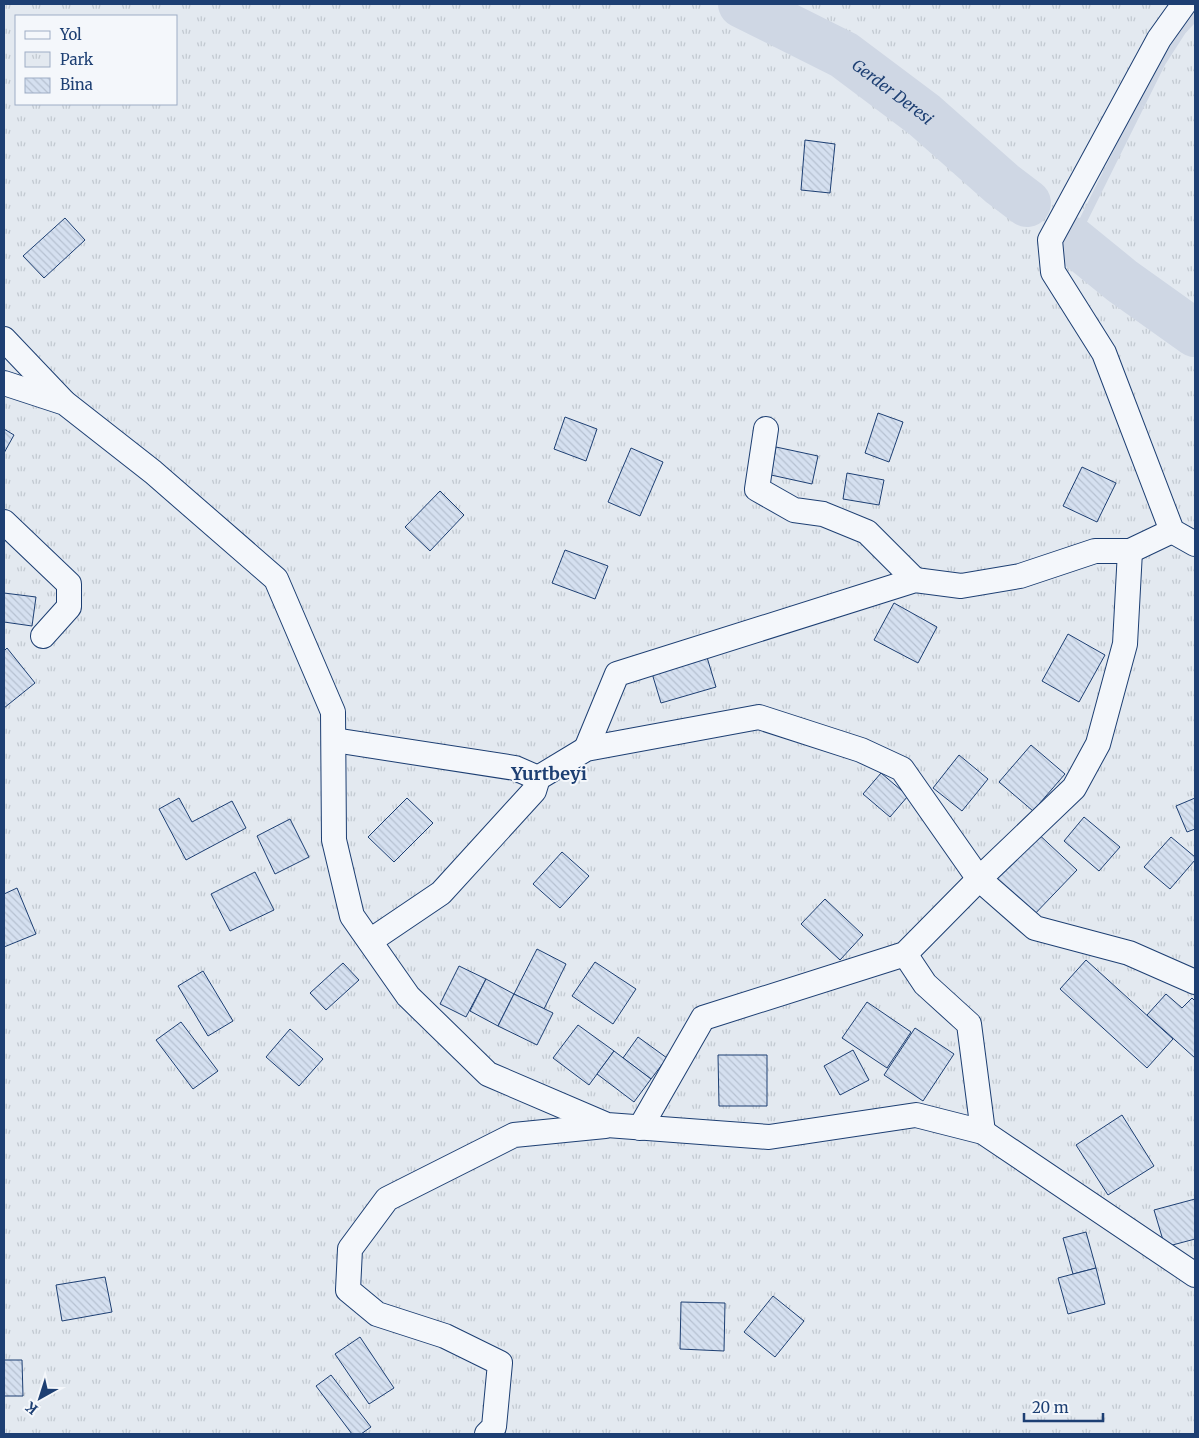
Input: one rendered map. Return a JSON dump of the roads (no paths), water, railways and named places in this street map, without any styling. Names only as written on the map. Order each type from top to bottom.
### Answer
[{"type":"street","points":[[1184,4],[1159,39],[1050,240],[1052,272],[1104,353],[1172,532],[1195,544]]},
{"type":"street","points":[[4,339],[65,403],[153,472],[276,579],[334,712],[334,840],[352,916],[408,996],[488,1074],[607,1125]]},
{"type":"street","points":[[4,383],[65,403]]},
{"type":"street","points":[[766,429],[757,489],[794,510],[823,514],[868,532],[915,580]]},
{"type":"street","points":[[4,522],[69,584],[69,607],[43,636]]},
{"type":"street","points":[[586,749],[617,674],[915,580],[961,586],[1020,576],[1095,551],[1130,551],[1172,532]]},
{"type":"street","points":[[640,1128],[703,1018],[905,954],[979,879],[1074,788],[1098,744],[1125,644],[1130,551]]},
{"type":"street","points":[[370,941],[442,893],[534,790],[538,778],[586,749],[759,717],[861,750],[902,769],[979,879],[1035,928],[1130,954],[1195,982]]},
{"type":"street","points":[[334,740],[515,768],[538,778]]},
{"type":"street","points":[[905,954],[925,984],[969,1024],[983,1132]]},
{"type":"street","points":[[487,1434],[494,1427],[500,1363],[444,1336],[377,1314],[348,1290],[350,1249],[387,1199],[514,1135],[607,1125],[769,1137],[916,1115],[983,1132],[1195,1275]]},
{"type":"waterway","name":"Gerder Deresi","points":[[742,4],[844,55],[924,115],[1002,184],[1027,203]]},
{"type":"waterway","points":[[1073,241],[1162,62],[1182,31],[1195,17]]},
{"type":"waterway","name":"Gerder Deresi","points":[[1073,241],[1122,281],[1195,333]]},
{"type":"district","name":"Yurtbeyi","points":[[549,773]]}]
